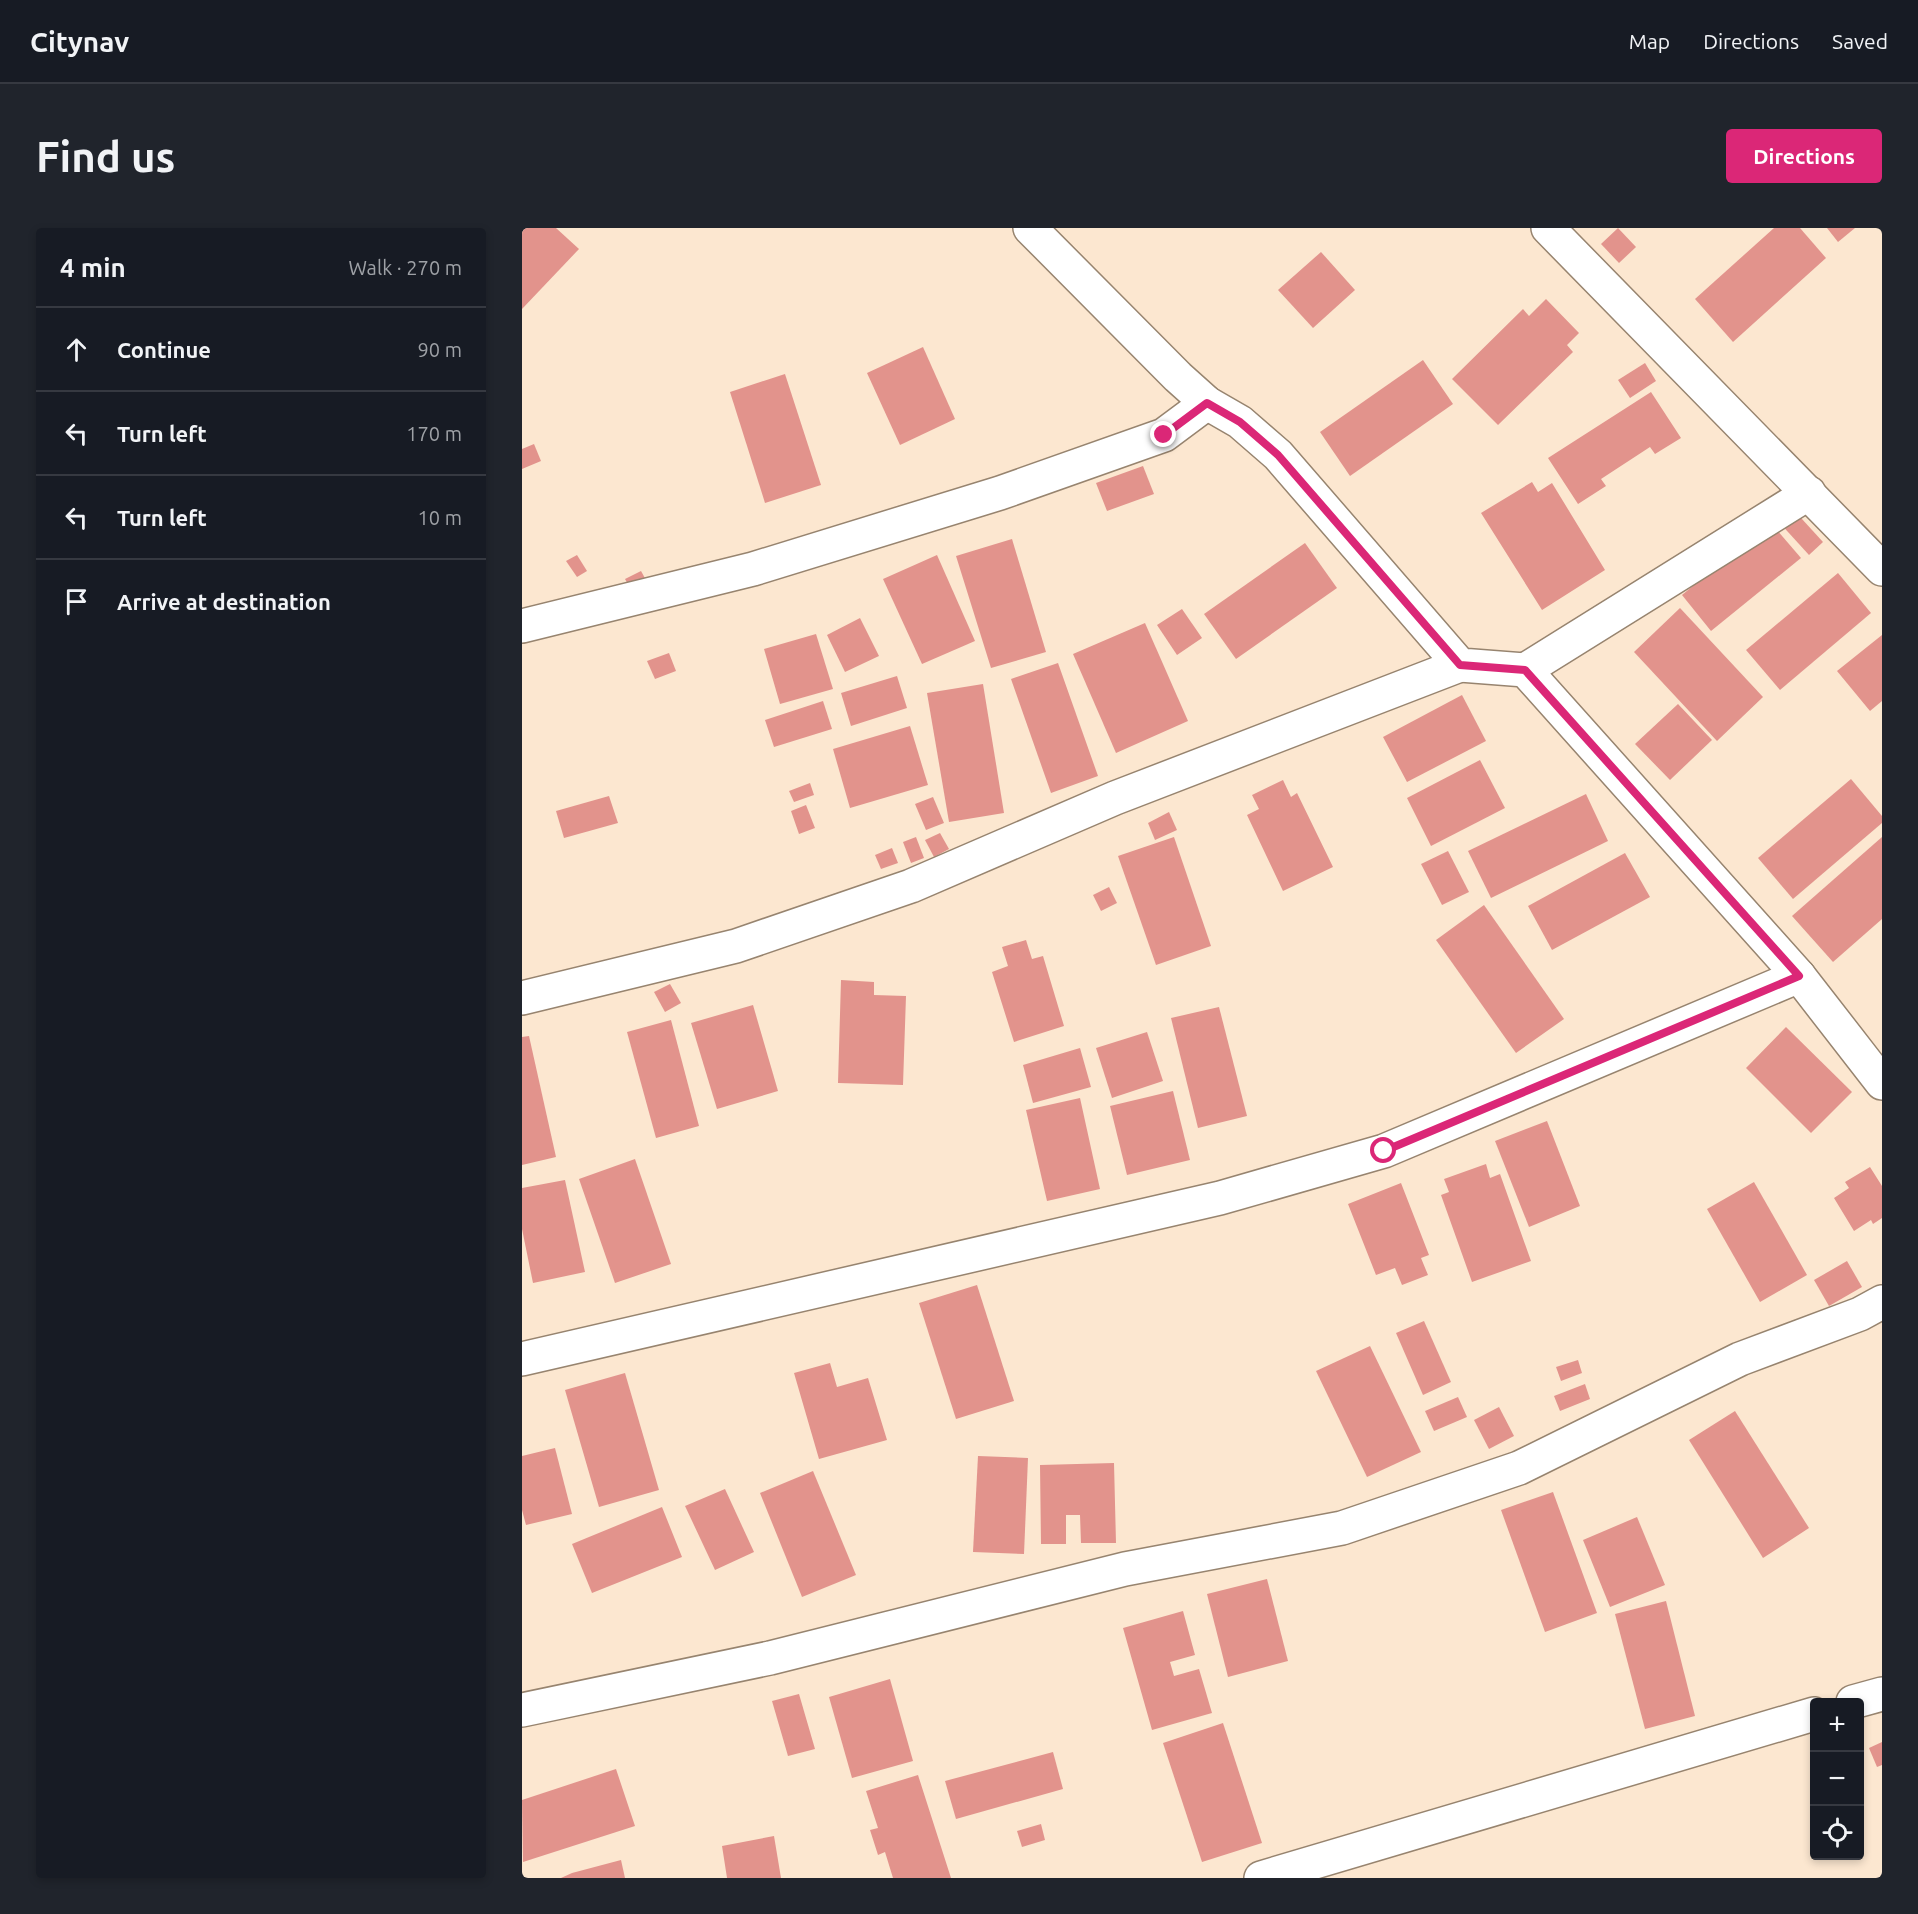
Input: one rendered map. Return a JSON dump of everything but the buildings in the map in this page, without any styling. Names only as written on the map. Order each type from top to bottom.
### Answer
[{"type":"street","points":[[1030,228],[1207,403],[1240,422],[1278,455],[1460,665]]},
{"type":"street","points":[[1548,228],[1882,569]]},
{"type":"street","points":[[522,626],[753,569],[1000,493],[1164,435],[1207,403]]},
{"type":"street","points":[[522,998],[736,946],[911,886],[1115,798],[1460,665],[1525,670],[1809,493]]},
{"type":"street","points":[[1525,670],[1799,976],[1882,1083]]},
{"type":"street","points":[[522,1359],[1220,1198],[1384,1151],[1799,976]]},
{"type":"street","points":[[522,1710],[770,1658],[1125,1569],[1342,1528],[1519,1468],[1740,1359],[1860,1314],[1882,1302]]},
{"type":"street","points":[[1864,1699],[1882,1694]]},
{"type":"street","points":[[1261,1878],[1810,1715]]},
{"type":"route","points":[[1164,435],[1207,403],[1240,422],[1278,455],[1460,665],[1525,670],[1799,976],[1384,1151]]}]
